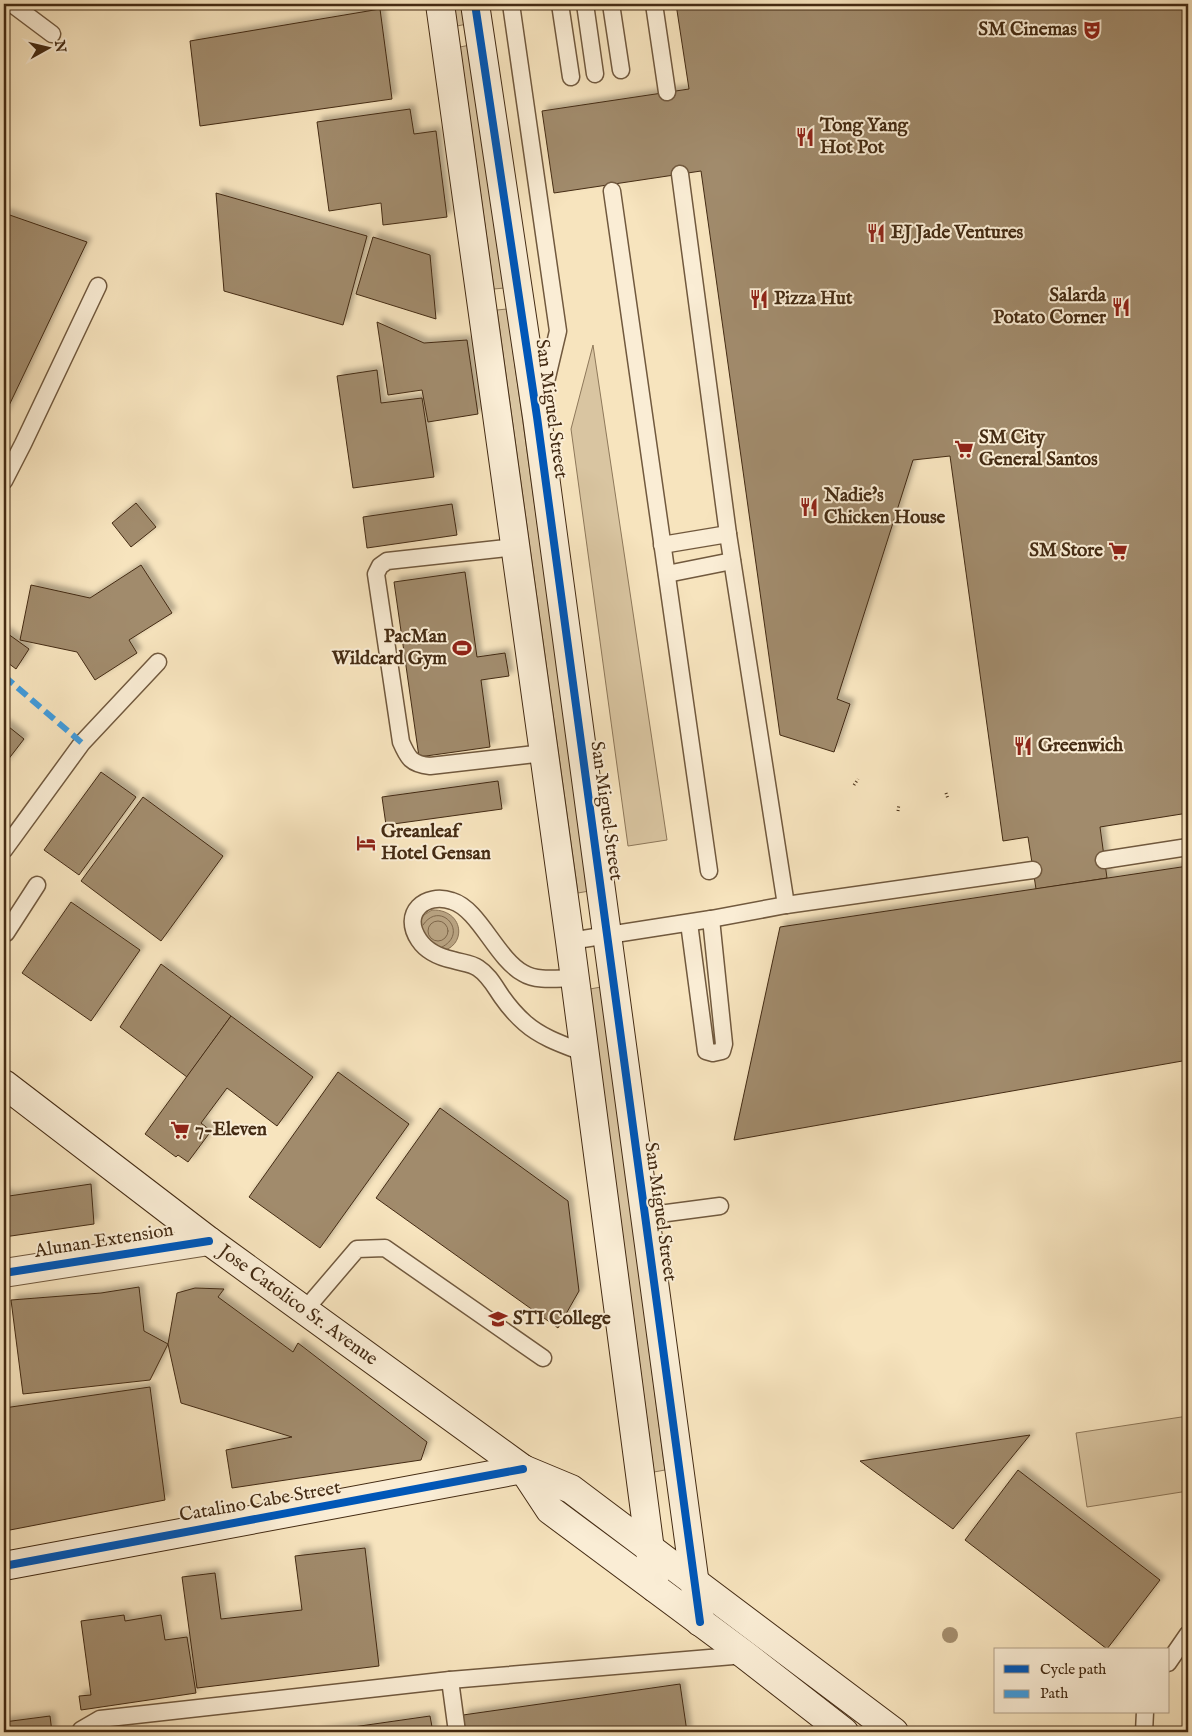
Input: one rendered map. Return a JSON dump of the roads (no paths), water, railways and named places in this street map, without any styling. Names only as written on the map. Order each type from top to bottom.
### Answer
[{"type":"street","points":[[440,4],[570,941],[655,1588]]},
{"type":"street","name":"San Miguel Street","points":[[475,4],[537,417],[700,1622]]},
{"type":"street","name":"Jose Catolico Sr. Avenue","points":[[4,1084],[209,1241],[523,1470],[571,1489],[894,1732]]},
{"type":"street","name":"Alunan Extension","points":[[4,1273],[209,1241]]},
{"type":"street","name":"Jose Catolico Sr. Avenue","points":[[523,1470],[550,1510],[745,1655],[844,1732]]},
{"type":"street","name":"Catalino Cabe Street","points":[[4,1566],[523,1470]]},
{"type":"lane","points":[[12,4],[52,34]]},
{"type":"lane","points":[[511,4],[558,331],[537,417]]},
{"type":"lane","points":[[560,4],[571,77]]},
{"type":"lane","points":[[585,4],[595,74]]},
{"type":"lane","points":[[611,4],[621,70]]},
{"type":"lane","points":[[654,4],[668,92]]},
{"type":"lane","points":[[680,174],[728,534],[786,904]]},
{"type":"lane","points":[[612,191],[709,871]]},
{"type":"lane","points":[[4,481],[98,286]]},
{"type":"lane","points":[[662,545],[728,534]]},
{"type":"lane","points":[[516,547],[388,561],[380,566],[376,574],[401,742],[408,758],[419,765],[430,766],[544,753]]},
{"type":"lane","points":[[667,574],[732,561]]},
{"type":"lane","points":[[4,850],[82,743],[158,662]]},
{"type":"lane","points":[[1104,860],[1188,847]]},
{"type":"lane","points":[[570,941],[689,923],[786,904],[1033,870]]},
{"type":"lane","points":[[4,934],[37,885]]},
{"type":"lane","points":[[575,978],[540,978],[524,974],[510,963],[474,917],[453,901],[438,899],[416,908],[412,918],[412,929],[428,951],[438,956],[467,963],[478,968],[490,979],[511,1010],[526,1024],[549,1038],[585,1053]]},
{"type":"lane","points":[[689,923],[706,1051],[713,1053],[722,1051],[724,1044],[711,919]]},
{"type":"lane","points":[[644,1216],[720,1206]]},
{"type":"lane","points":[[304,1310],[357,1249],[385,1248],[543,1358]]},
{"type":"lane","points":[[1170,1660],[1188,1634]]},
{"type":"lane","points":[[80,1732],[100,1719],[450,1680],[745,1655]]},
{"type":"lane","points":[[450,1680],[457,1732]]},
{"type":"lane","points":[[1144,1732],[1145,1714]]},
{"type":"water","points":[[432,910],[444,912],[452,916],[457,923],[459,931],[453,946],[433,952],[418,922]]},
{"type":"place","name":"SM Cinemas","points":[[1092,30]]},
{"type":"place","name":"Tong Yang Hot Pot","points":[[805,137]]},
{"type":"place","name":"EJ Jade Ventures","points":[[876,233]]},
{"type":"place","name":"Pizza Hut","points":[[759,299]]},
{"type":"place","name":"Salarda Potato Corner","points":[[1121,307]]},
{"type":"place","name":"SM City General Santos","points":[[964,449]]},
{"type":"place","name":"Nadie's Chicken House","points":[[809,507]]},
{"type":"place","name":"SM Store","points":[[1118,551]]},
{"type":"place","name":"PacMan Wildcard Gym","points":[[462,648]]},
{"type":"place","name":"Greenwich","points":[[1023,746]]},
{"type":"place","name":"Greanleaf Hotel Gensan","points":[[366,843]]},
{"type":"place","name":"7-Eleven","points":[[180,1130]]},
{"type":"place","name":"STI College","points":[[498,1319]]}]
